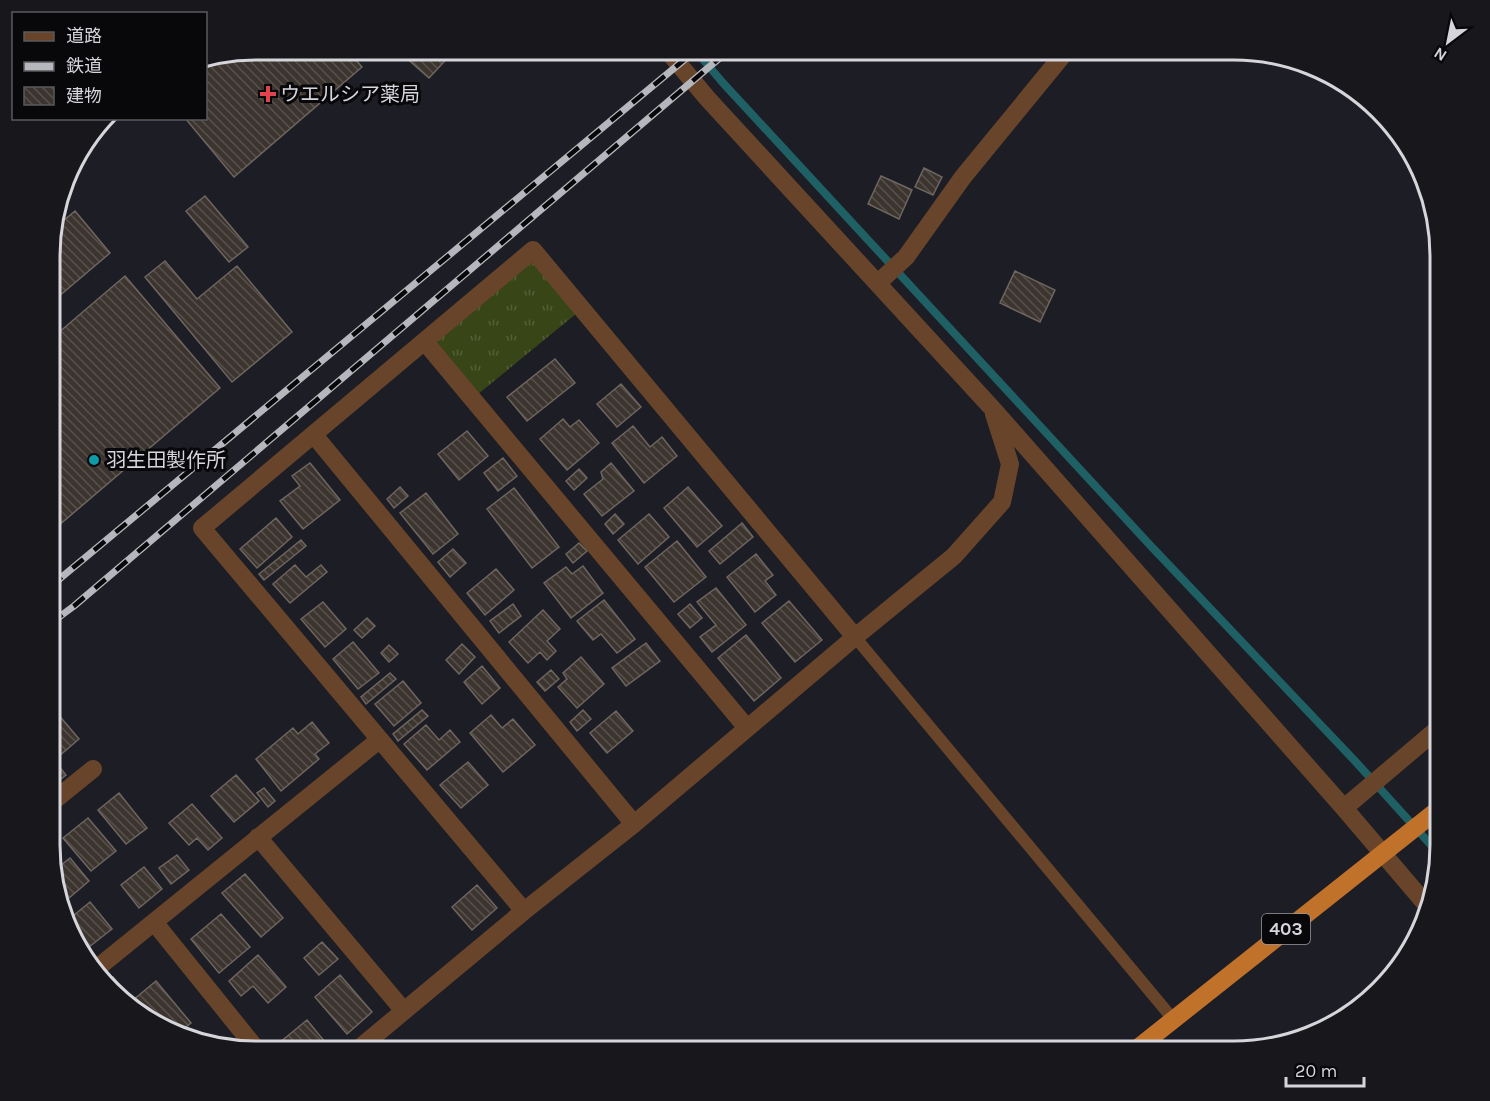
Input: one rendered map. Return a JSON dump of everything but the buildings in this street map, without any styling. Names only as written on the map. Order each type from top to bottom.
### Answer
[{"type":"highway","name":"403","points":[[1147,1041],[1430,816]]},
{"type":"street","points":[[675,60],[707,98],[991,407],[1422,900]]},
{"type":"street","points":[[878,283],[906,257],[963,177],[1059,60]]},
{"type":"street","points":[[524,911],[202,528],[533,250],[855,637]]},
{"type":"street","points":[[425,342],[747,728]]},
{"type":"street","points":[[368,1041],[524,911],[634,824],[954,556],[1002,502],[1010,464],[991,407]]},
{"type":"street","points":[[314,435],[634,824]]},
{"type":"street","points":[[1344,808],[1430,735]]},
{"type":"street","points":[[101,965],[379,740]]},
{"type":"street","points":[[60,796],[93,768]]},
{"type":"street","points":[[258,837],[404,1011]]},
{"type":"street","points":[[154,922],[250,1041]]},
{"type":"lane","points":[[855,637],[1173,1019]]},
{"type":"green space","points":[[533,250],[582,309],[472,399],[425,342]]},
{"type":"waterway","points":[[703,60],[1149,544],[1355,761],[1430,844]]},
{"type":"railway","points":[[60,579],[684,60]]},
{"type":"railway","points":[[60,616],[717,60]]},
{"type":"place","name":"ウエルシア薬局","points":[[268,94]]},
{"type":"place","name":"羽生田製作所","points":[[94,460]]}]
